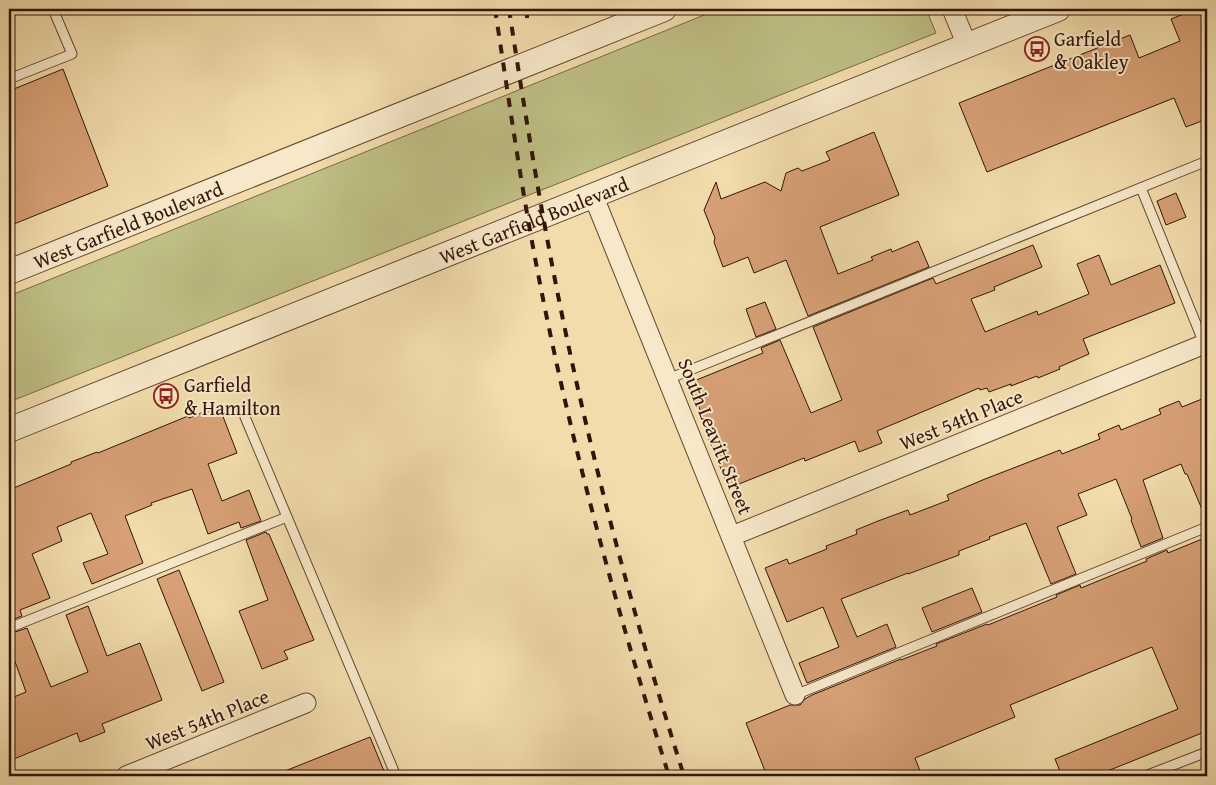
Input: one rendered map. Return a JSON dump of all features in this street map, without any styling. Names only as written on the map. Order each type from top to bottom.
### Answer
[{"type":"street","name":"West Garfield Boulevard","points":[[9,272],[664,9]]},
{"type":"street","points":[[952,9],[966,45]]},
{"type":"street","name":"West Garfield Boulevard","points":[[9,430],[1058,9]]},
{"type":"street","name":"South Leavitt Street","points":[[594,195],[795,695]]},
{"type":"street","name":"West 54th Place","points":[[732,536],[1206,346]]},
{"type":"street","name":"West 54th Place","points":[[126,776],[306,703]]},
{"type":"lane","points":[[9,79],[72,54],[53,9]]},
{"type":"lane","points":[[668,379],[1207,162]]},
{"type":"lane","points":[[1141,188],[1206,346]]},
{"type":"lane","points":[[245,417],[396,776]]},
{"type":"lane","points":[[9,628],[287,517]]},
{"type":"lane","points":[[795,695],[1207,527]]},
{"type":"lane","points":[[1145,776],[1207,752]]},
{"type":"green space","points":[[719,9],[926,9],[936,33],[9,402],[9,296]]},
{"type":"building","points":[[1196,9],[1207,9],[1207,119],[1186,127],[1174,98],[987,172],[959,103],[1130,35],[1139,58],[1180,41],[1171,19]]},
{"type":"building","points":[[63,69],[108,186],[9,226],[9,91]]},
{"type":"building","points":[[874,132],[899,195],[820,227],[838,274],[873,260],[871,257],[891,249],[892,252],[918,241],[929,267],[808,316],[786,260],[754,273],[748,257],[723,267],[714,242],[715,238],[704,210],[716,182],[721,199],[765,182],[781,191],[786,173],[798,168],[802,171],[830,160],[826,152]]},
{"type":"building","points":[[1176,193],[1186,217],[1166,225],[1157,201]]},
{"type":"building","points":[[1033,245],[1042,267],[994,287],[995,290],[971,299],[985,332],[1037,311],[1038,315],[1089,294],[1077,264],[1099,255],[1111,285],[1160,265],[1175,303],[1083,339],[1089,354],[1059,367],[1060,369],[1038,378],[1037,376],[989,392],[987,388],[980,390],[979,388],[877,431],[882,443],[859,452],[855,441],[805,461],[804,458],[729,488],[707,435],[710,434],[689,383],[763,353],[761,348],[780,340],[811,413],[842,400],[813,327],[933,278],[936,284]]},
{"type":"building","points":[[765,302],[776,329],[756,337],[746,309]]},
{"type":"building","points":[[1207,397],[1207,521],[1181,464],[1143,480],[1163,538],[1141,547],[1116,479],[1078,494],[1087,515],[1057,527],[1076,574],[1051,584],[1026,523],[989,537],[990,539],[959,551],[959,555],[841,599],[857,637],[887,624],[896,647],[807,683],[799,663],[839,647],[823,607],[787,622],[765,568],[787,559],[789,564],[827,549],[826,546],[857,534],[856,530],[878,521],[908,510],[910,515],[949,500],[947,495],[1060,450],[1062,454],[1100,439],[1098,434],[1119,425],[1121,430],[1161,414],[1159,409],[1179,401],[1182,407]]},
{"type":"building","points":[[219,406],[237,453],[208,464],[222,501],[249,490],[261,521],[241,528],[239,522],[208,534],[192,489],[151,503],[152,505],[125,516],[143,563],[92,584],[83,563],[108,554],[91,513],[57,527],[62,541],[32,554],[50,598],[20,610],[22,616],[9,621],[9,490],[71,464],[71,462],[98,453],[188,416],[189,418]]},
{"type":"building","points":[[266,532],[269,534],[314,640],[284,651],[288,659],[262,669],[239,611],[268,600],[246,540]]},
{"type":"building","points":[[1207,537],[1207,731],[1095,776],[1062,776],[1055,759],[1178,709],[1152,647],[1010,705],[1015,717],[915,758],[922,776],[767,776],[746,723],[790,705],[800,705],[812,695],[1057,597],[1056,595],[1080,585],[1081,588],[1147,561],[1146,559],[1167,550],[1168,553]]},
{"type":"building","points":[[179,570],[224,682],[202,691],[157,579]]},
{"type":"building","points":[[972,588],[982,612],[932,632],[922,608]]},
{"type":"building","points":[[88,606],[107,656],[140,643],[162,700],[102,724],[105,732],[80,742],[77,733],[9,761],[9,699],[26,692],[9,645],[9,634],[27,628],[51,687],[88,672],[66,615]]},
{"type":"building","points":[[370,737],[386,776],[275,776],[275,775]]},
{"type":"railway","points":[[495,9],[530,231],[563,393],[612,586],[669,776]]},
{"type":"railway","points":[[509,9],[541,206],[581,402],[629,590],[684,776]]},
{"type":"railway","points":[[526,9],[528,23]]},
{"type":"place","name":"Garfield & Oakley","points":[[1037,49]]},
{"type":"place","name":"Garfield & Hamilton","points":[[166,396]]}]
